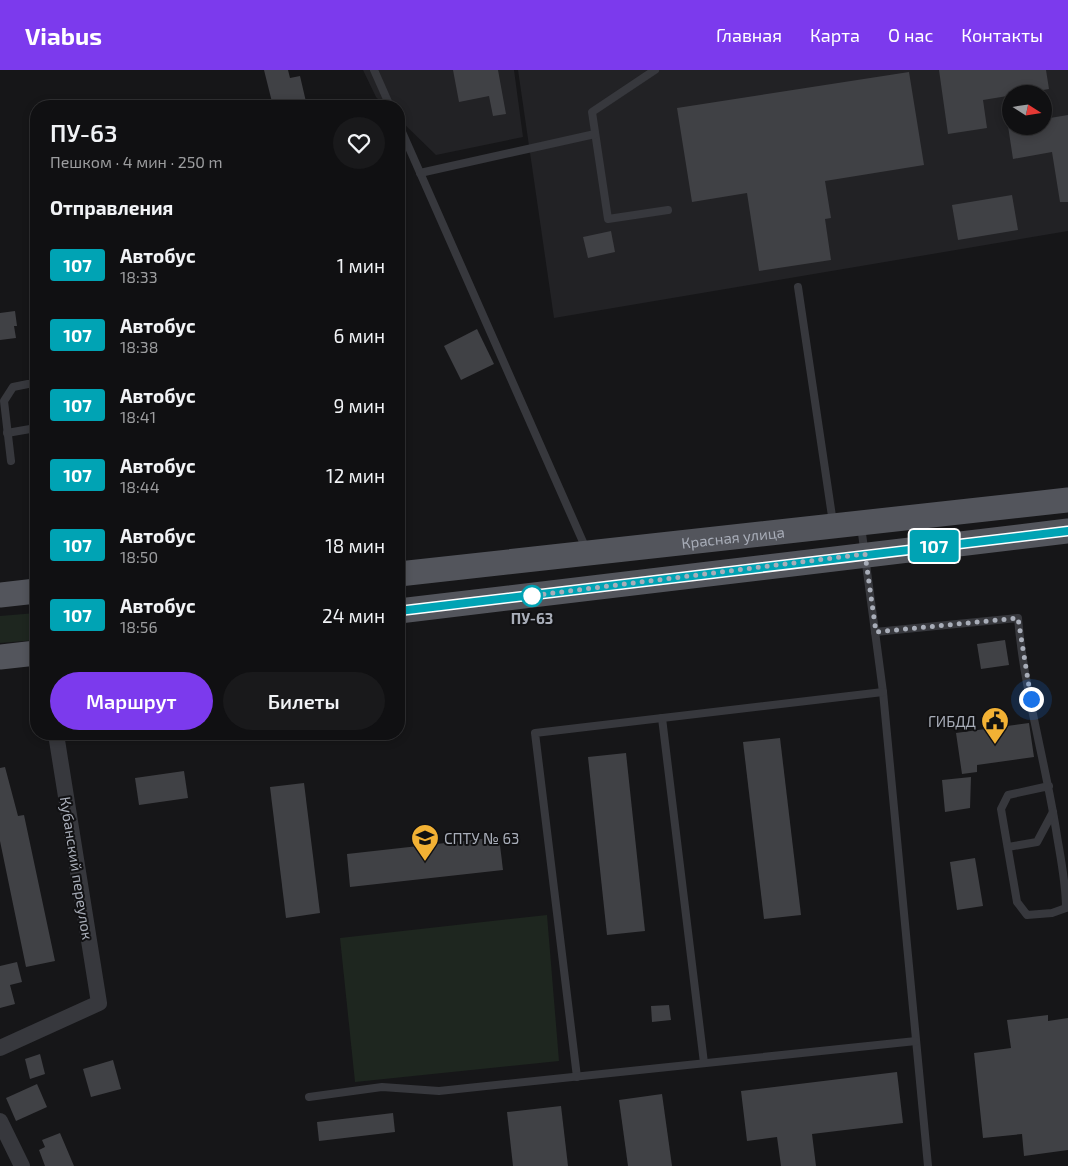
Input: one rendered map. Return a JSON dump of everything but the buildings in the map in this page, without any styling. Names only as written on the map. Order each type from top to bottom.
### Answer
[{"type":"main road","name":"Красная улица","points":[[405,573],[589,555],[1068,500]]},
{"type":"main road","name":"Красная улица","points":[[405,610],[1068,531]]},
{"type":"main road","points":[[0,595],[30,592]]},
{"type":"main road","points":[[0,657],[30,654]]},
{"type":"street","name":"Кубанский переулок","points":[[0,1048],[99,1003],[57,740]]},
{"type":"street","points":[[0,1121],[22,1166]]},
{"type":"lane","points":[[374,70],[387,100]]},
{"type":"lane","points":[[655,70],[592,112],[608,219],[668,210]]},
{"type":"lane","points":[[420,173],[595,134]]},
{"type":"lane","points":[[405,139],[589,555]]},
{"type":"lane","points":[[798,287],[834,527]]},
{"type":"lane","points":[[11,461],[4,401],[13,387],[28,384]]},
{"type":"lane","points":[[7,433],[30,429]]},
{"type":"lane","points":[[861,524],[883,692],[928,1166]]},
{"type":"lane","points":[[876,632],[1018,618],[1031,699],[1049,786],[1066,889],[1066,908],[1052,913],[1027,915],[1017,902],[1001,809],[1008,795],[1049,786]]},
{"type":"lane","points":[[577,1077],[535,733],[883,692]]},
{"type":"lane","points":[[662,718],[704,1064]]},
{"type":"lane","points":[[1008,847],[1036,842],[1053,812]]},
{"type":"lane","points":[[309,1097],[382,1087],[439,1091],[916,1041]]},
{"type":"shaded area","points":[[363,70],[514,70],[523,137],[436,155],[405,125],[405,100],[379,100]]},
{"type":"shaded area","points":[[518,70],[1068,70],[1068,231],[554,318]]},
{"type":"shaded area","points":[[30,614],[30,640],[0,643],[0,616]]},
{"type":"shaded area","points":[[547,915],[559,1061],[355,1082],[340,938]]},
{"type":"bus line","name":"107","points":[[405,610],[1068,531]]},
{"type":"place","name":"ПУ-63","points":[[532,596]]},
{"type":"place","name":"ГИБДД","points":[[995,745]]},
{"type":"place","name":"СПТУ № 63","points":[[425,862]]},
{"type":"route","points":[[532,596],[529,596],[865,554],[876,632],[1018,618],[1019,637],[1031,699]]}]
